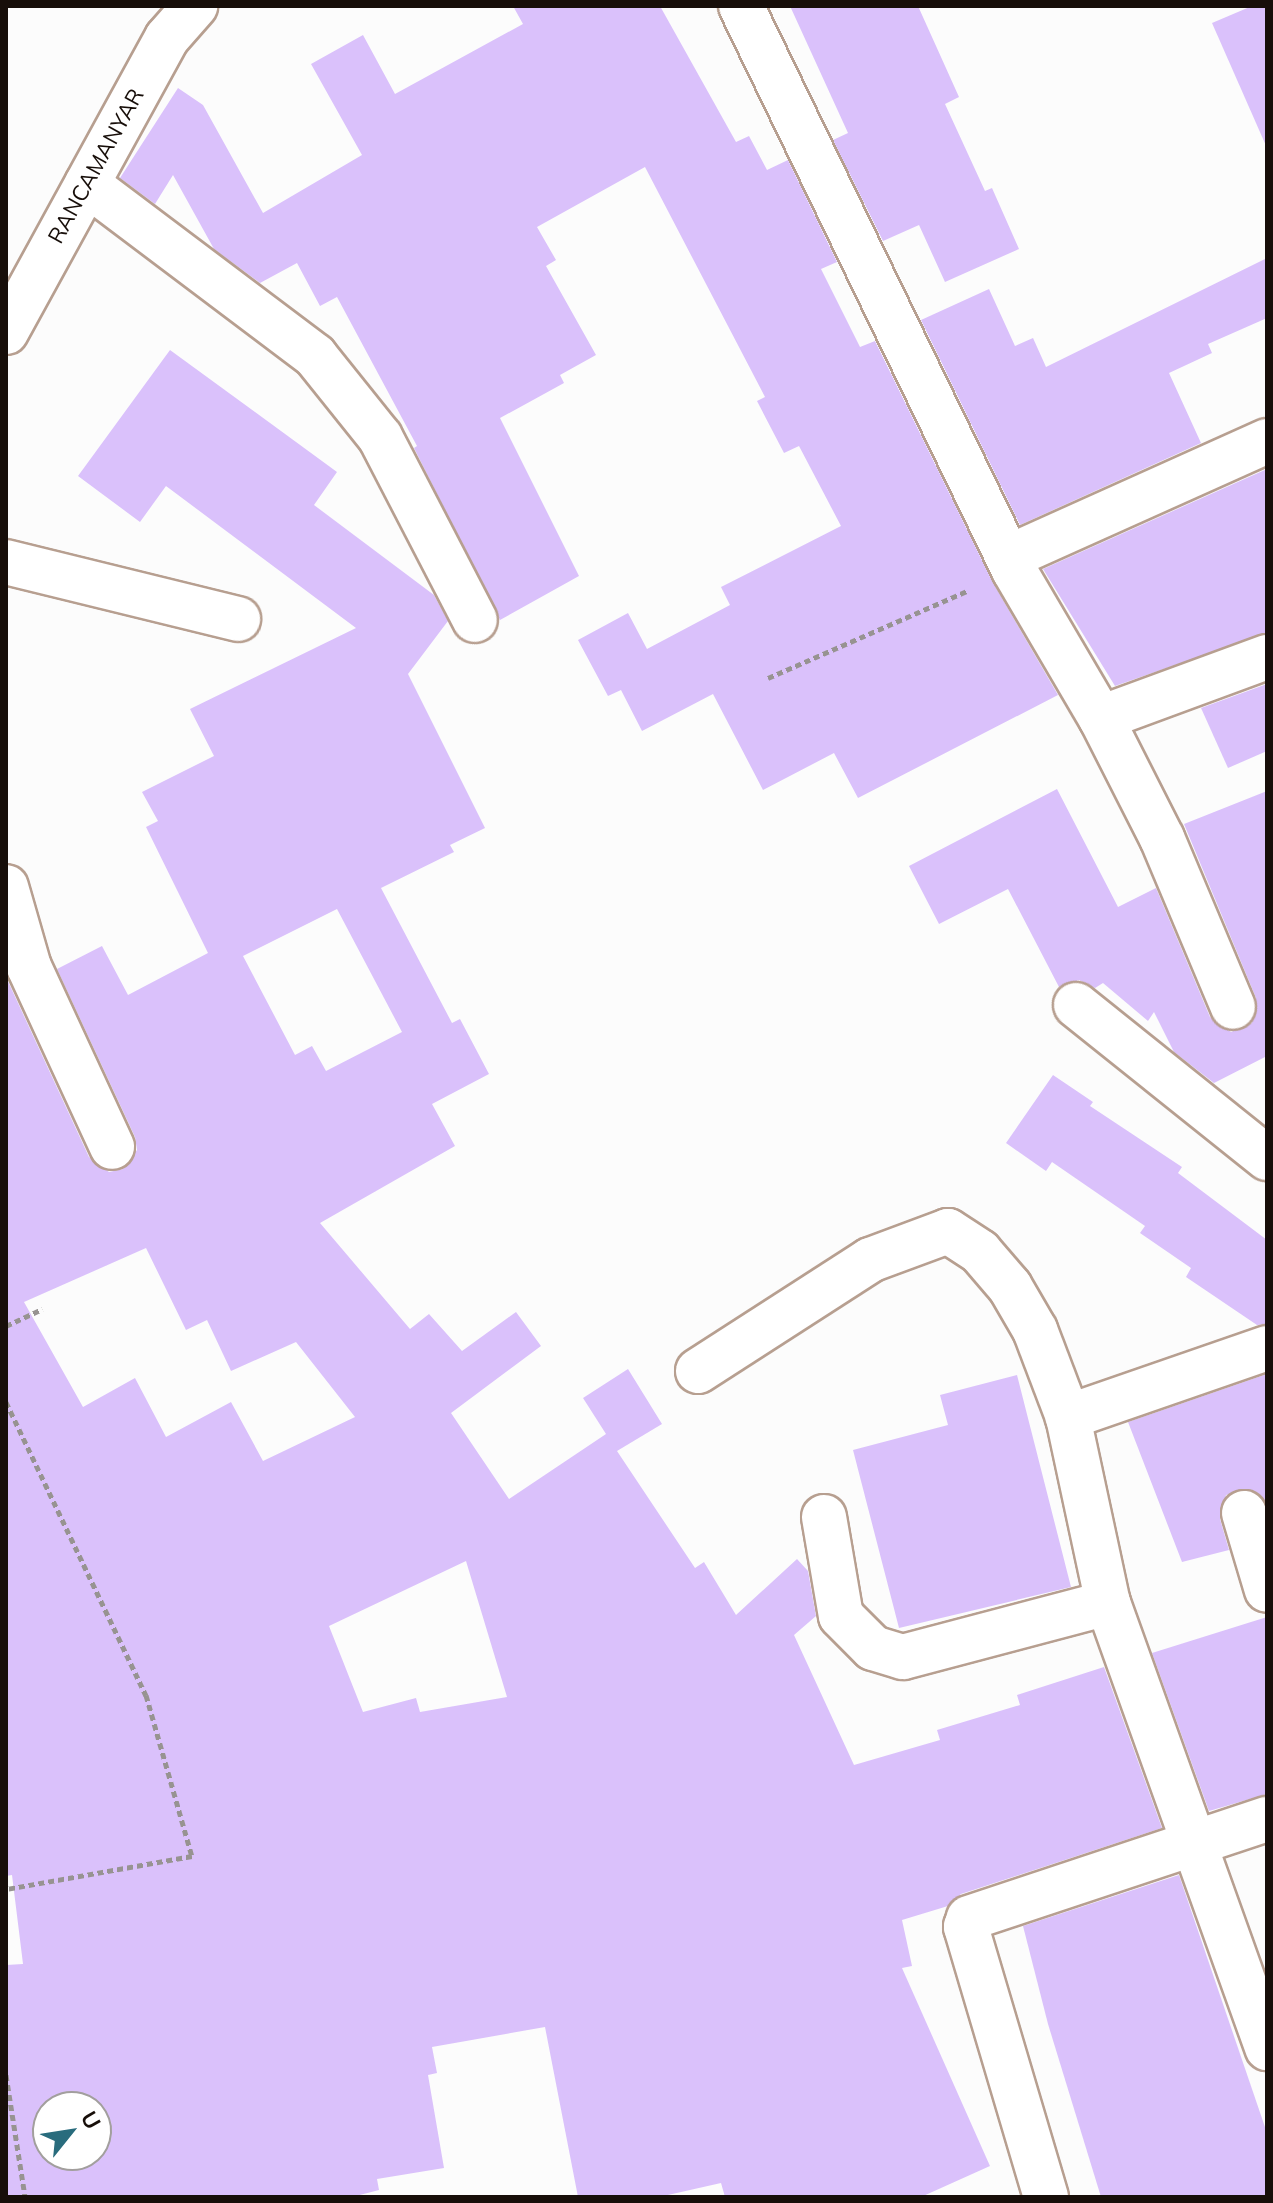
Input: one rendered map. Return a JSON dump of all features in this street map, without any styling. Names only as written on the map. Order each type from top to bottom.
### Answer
[{"type":"street","name":"RANCAMANYAR","points":[[6,332],[167,38],[195,6]]},
{"type":"street","points":[[741,6],[1012,564],[1101,718],[1162,838],[1233,1007]]},
{"type":"street","points":[[87,184],[315,356],[380,437],[475,620]]},
{"type":"street","points":[[1012,564],[1267,441]]},
{"type":"street","points":[[6,562],[238,619]]},
{"type":"street","points":[[1101,718],[1267,657]]},
{"type":"street","points":[[6,887],[29,967],[112,1147]]},
{"type":"street","points":[[1076,1005],[1267,1158]]},
{"type":"street","points":[[698,1371],[870,1260],[948,1231],[980,1252],[1010,1287],[1035,1330],[1068,1417],[1108,1603],[1191,1843],[1267,2048]]},
{"type":"street","points":[[1068,1417],[1267,1348]]},
{"type":"street","points":[[1244,1513],[1267,1590]]},
{"type":"street","points":[[824,1517],[841,1616],[873,1648],[903,1657],[1108,1603]]},
{"type":"street","points":[[1046,2197],[966,1927],[969,1918],[1267,1819]]},
{"type":"path","points":[[768,678],[1012,564]]},
{"type":"path","points":[[6,1326],[42,1309]]},
{"type":"path","points":[[6,1402],[146,1695],[192,1856],[6,1889]]},
{"type":"path","points":[[6,2075],[25,2197]]},
{"type":"building","points":[[513,6],[660,6],[736,142],[749,136],[767,170],[788,160],[837,262],[821,269],[860,347],[875,341],[992,581],[1058,695],[858,798],[834,753],[763,790],[713,694],[642,731],[621,690],[608,696],[578,640],[628,613],[647,649],[730,605],[721,587],[841,526],[799,446],[784,453],[757,401],[765,397],[645,167],[537,227],[556,260],[546,266],[596,355],[560,375],[564,383],[500,418],[579,576],[500,620],[414,448],[417,446],[337,297],[320,306],[297,263],[260,283],[214,249],[173,175],[155,204],[120,178],[178,88],[203,105],[263,213],[362,155],[311,64],[363,35],[395,94],[523,24]]},
{"type":"building","points":[[790,6],[918,6],[959,97],[945,104],[985,191],[992,188],[1019,249],[945,282],[919,225],[883,241],[833,140],[848,133]]},
{"type":"building","points":[[1252,6],[1267,6],[1267,148],[1212,23]]},
{"type":"building","points":[[1267,258],[1267,318],[1208,344],[1212,353],[1169,373],[1201,443],[1020,525],[921,320],[989,289],[1015,346],[1033,338],[1046,367]]},
{"type":"building","points":[[170,350],[337,472],[314,505],[434,595],[448,621],[408,674],[485,828],[450,845],[454,852],[381,888],[452,1023],[460,1019],[489,1074],[432,1104],[455,1146],[320,1223],[410,1329],[429,1314],[462,1351],[516,1312],[541,1346],[451,1413],[509,1499],[606,1434],[583,1398],[628,1369],[662,1424],[617,1451],[695,1568],[704,1562],[736,1615],[797,1559],[808,1571],[816,1616],[794,1635],[854,1765],[940,1740],[937,1730],[1020,1705],[1017,1695],[1104,1667],[1162,1828],[961,1894],[948,1906],[902,1920],[912,1966],[902,1968],[990,2166],[921,2197],[725,2197],[721,2183],[659,2197],[578,2197],[545,2027],[432,2047],[437,2073],[428,2075],[444,2168],[377,2179],[379,2190],[352,2197],[6,2197],[6,1965],[23,1964],[12,1875],[6,1876],[6,977],[89,1157],[109,1172],[123,1169],[137,1150],[135,1137],[57,969],[102,946],[128,995],[208,953],[146,827],[158,821],[142,792],[214,756],[190,709],[356,628],[166,486],[140,522],[78,476]],"holes":[[[337,909],[402,1032],[326,1071],[312,1046],[295,1055],[243,956]],[[146,1248],[186,1330],[207,1320],[231,1371],[296,1342],[355,1417],[263,1461],[231,1402],[166,1437],[135,1378],[83,1407],[24,1302]],[[466,1561],[507,1697],[420,1712],[416,1698],[363,1712],[329,1626]]]},
{"type":"building","points":[[1267,469],[1267,633],[1115,686],[1043,569]]},
{"type":"building","points":[[1267,684],[1267,751],[1228,768],[1201,708]]},
{"type":"building","points":[[1057,789],[1118,907],[1156,888],[1210,1017],[1231,1032],[1252,1023],[1256,998],[1184,824],[1267,791],[1267,1056],[1214,1083],[1174,1052],[1154,1012],[1148,1021],[1103,983],[1095,988],[1079,980],[1059,987],[1008,889],[939,924],[909,866]]},
{"type":"building","points":[[1053,1075],[1093,1102],[1090,1106],[1182,1167],[1178,1173],[1267,1240],[1267,1324],[1257,1325],[1186,1277],[1191,1268],[1140,1233],[1145,1226],[1052,1162],[1046,1171],[1006,1143]]},
{"type":"building","points":[[1267,1374],[1267,1504],[1249,1489],[1226,1495],[1220,1519],[1229,1550],[1182,1562],[1128,1422]]},
{"type":"building","points":[[1017,1375],[1071,1587],[899,1628],[853,1450],[948,1425],[940,1395]]},
{"type":"building","points":[[1267,1617],[1267,1794],[1209,1811],[1152,1653]]},
{"type":"building","points":[[1179,1875],[1267,2133],[1267,2197],[1101,2197],[1048,2024],[1023,1926]]}]
